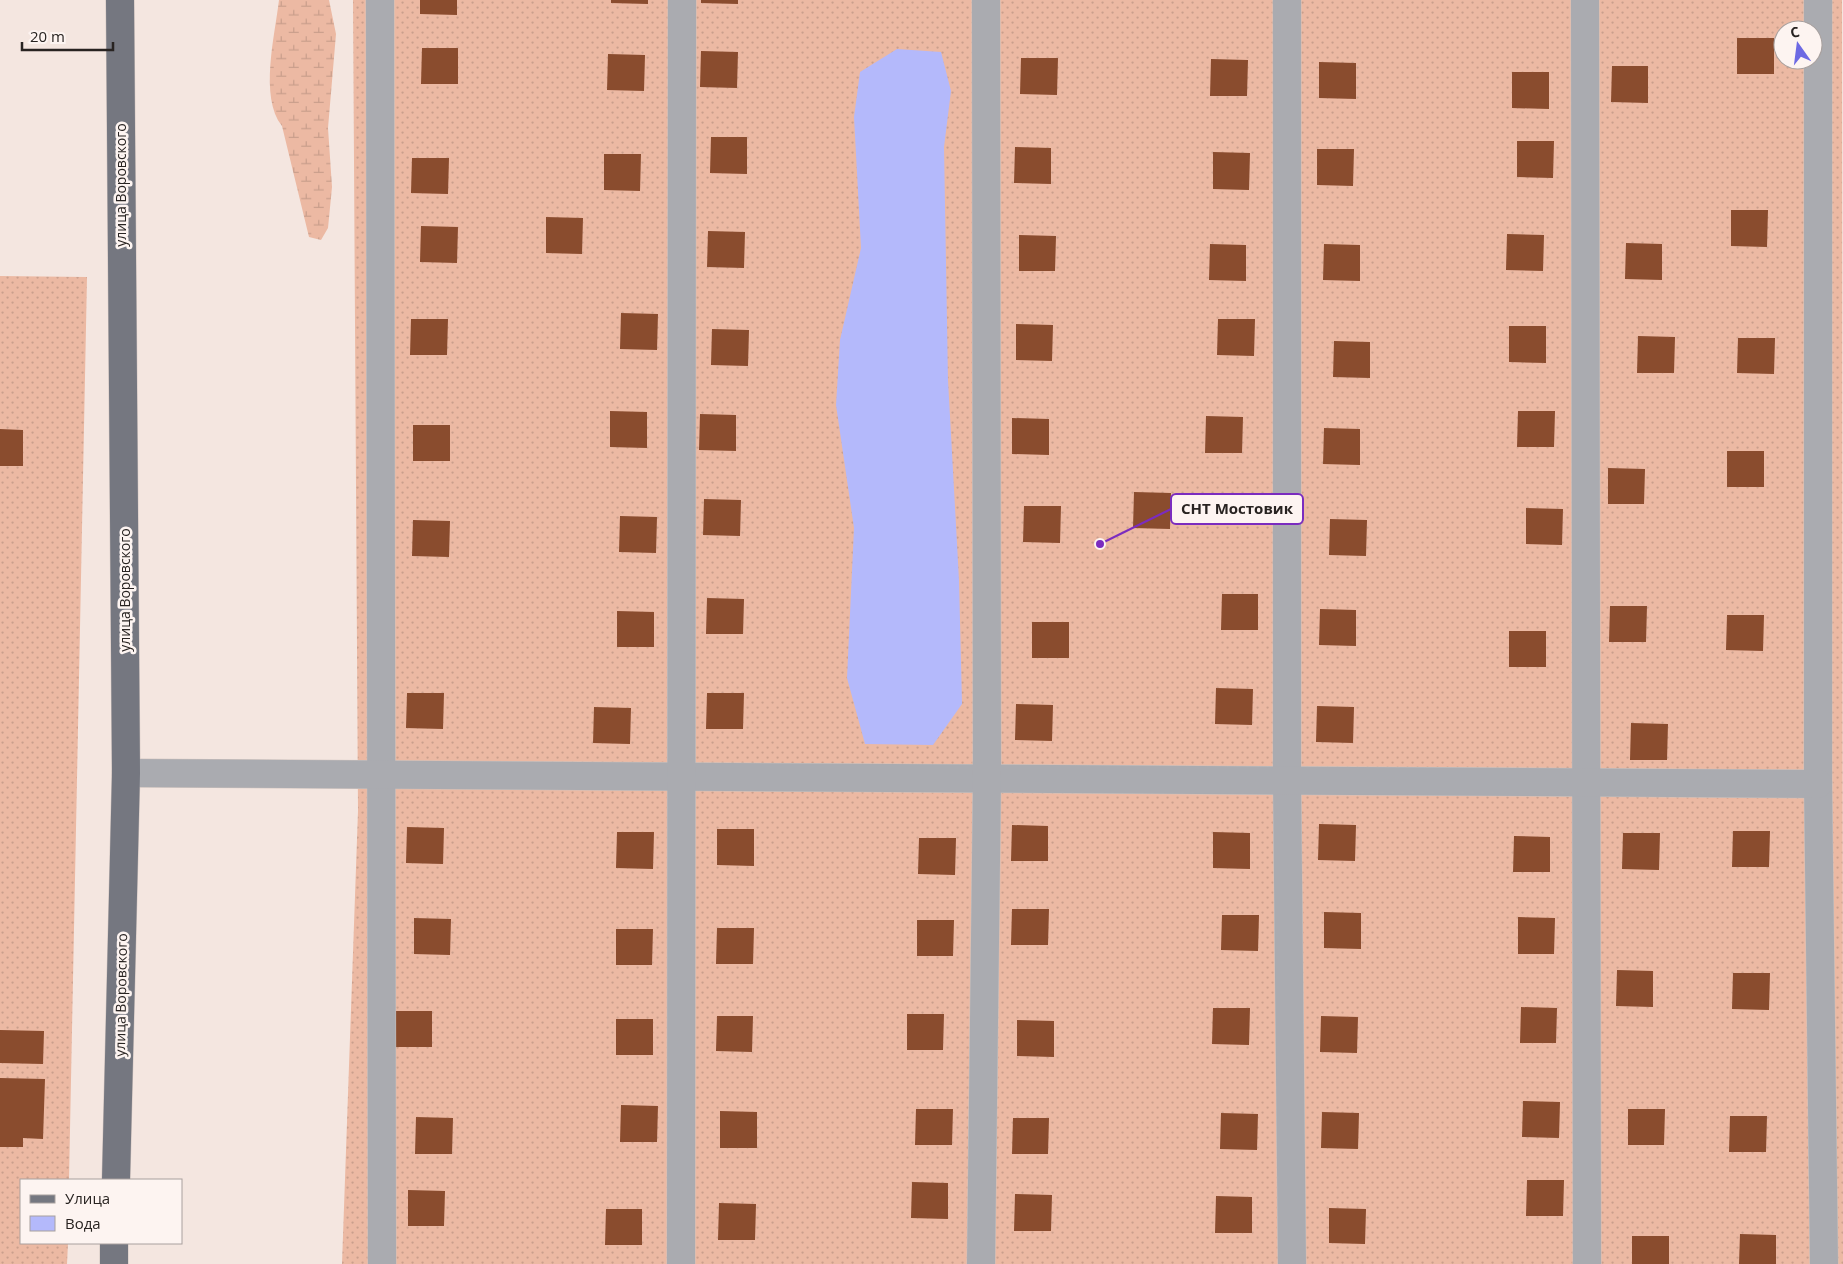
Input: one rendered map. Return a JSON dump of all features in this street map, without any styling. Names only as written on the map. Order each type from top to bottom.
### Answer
[{"type":"main road","name":"улица Воровского","points":[[116,1179],[126,772],[120,0]]},
{"type":"main road","points":[[114,1244],[114,1264]]},
{"type":"lane","points":[[380,0],[382,1264]]},
{"type":"lane","points":[[681,1264],[682,0]]},
{"type":"lane","points":[[981,1264],[987,779],[986,0]]},
{"type":"lane","points":[[1287,0],[1287,781],[1292,1264]]},
{"type":"lane","points":[[1585,0],[1587,1264]]},
{"type":"lane","points":[[1818,0],[1818,784],[1824,1264]]},
{"type":"lane","points":[[126,772],[382,776],[1818,784]]},
{"type":"green space","points":[[279,0],[329,0],[336,34],[328,128],[332,187],[328,228],[321,240],[309,237],[282,126],[275,114],[271,99],[270,65]]},
{"type":"green space","points":[[353,0],[1842,0],[1843,1264],[342,1264],[358,811]]},
{"type":"green space","points":[[0,276],[87,277],[69,1179],[20,1179],[20,1244],[68,1244],[67,1264],[0,1264]]},
{"type":"water","points":[[897,49],[941,52],[951,91],[944,147],[948,380],[959,580],[962,704],[933,745],[865,744],[847,678],[854,528],[836,405],[840,340],[861,248],[854,117],[860,72]]},
{"type":"building","points":[[420,0],[457,0],[457,15],[420,14]]},
{"type":"building","points":[[611,0],[648,0],[648,4],[611,3]]},
{"type":"building","points":[[701,0],[738,0],[738,4],[701,3]]},
{"type":"building","points":[[1737,38],[1773,38],[1774,74],[1737,74]]},
{"type":"building","points":[[422,48],[458,48],[458,84],[421,84]]},
{"type":"building","points":[[701,51],[738,52],[737,88],[700,87]]},
{"type":"building","points":[[608,54],[645,55],[644,91],[607,90]]},
{"type":"building","points":[[1021,58],[1058,58],[1057,95],[1020,94]]},
{"type":"building","points":[[1211,59],[1248,60],[1247,96],[1210,96]]},
{"type":"building","points":[[1319,62],[1356,63],[1356,99],[1319,98]]},
{"type":"building","points":[[1612,66],[1648,66],[1648,103],[1611,102]]},
{"type":"building","points":[[1512,72],[1549,72],[1549,109],[1512,108]]},
{"type":"building","points":[[711,137],[747,137],[747,174],[710,173]]},
{"type":"building","points":[[1517,141],[1554,141],[1553,178],[1517,177]]},
{"type":"building","points":[[1015,147],[1051,148],[1051,184],[1014,183]]},
{"type":"building","points":[[1317,149],[1354,149],[1353,186],[1317,185]]},
{"type":"building","points":[[1213,152],[1250,153],[1249,190],[1213,189]]},
{"type":"building","points":[[604,154],[641,154],[640,191],[604,190]]},
{"type":"building","points":[[412,158],[449,158],[448,194],[411,193]]},
{"type":"building","points":[[1731,210],[1768,210],[1767,247],[1731,246]]},
{"type":"building","points":[[546,217],[583,218],[582,254],[546,253]]},
{"type":"building","points":[[421,226],[458,227],[457,263],[420,262]]},
{"type":"building","points":[[708,231],[745,232],[744,268],[707,267]]},
{"type":"building","points":[[1507,234],[1544,235],[1543,271],[1506,270]]},
{"type":"building","points":[[1019,235],[1056,236],[1055,271],[1019,271]]},
{"type":"building","points":[[1626,243],[1662,244],[1662,280],[1625,279]]},
{"type":"building","points":[[1210,244],[1246,245],[1246,281],[1209,280]]},
{"type":"building","points":[[1324,244],[1360,245],[1360,281],[1323,280]]},
{"type":"building","points":[[621,313],[658,314],[657,350],[620,349]]},
{"type":"building","points":[[411,319],[448,319],[447,355],[410,355]]},
{"type":"building","points":[[1218,319],[1255,319],[1254,356],[1217,355]]},
{"type":"building","points":[[1016,324],[1053,325],[1052,361],[1016,360]]},
{"type":"building","points":[[1509,326],[1546,326],[1546,363],[1509,362]]},
{"type":"building","points":[[712,329],[749,330],[748,366],[711,365]]},
{"type":"building","points":[[1638,336],[1675,337],[1674,373],[1637,373]]},
{"type":"building","points":[[1738,338],[1775,338],[1774,374],[1737,373]]},
{"type":"building","points":[[1334,341],[1370,342],[1370,378],[1333,377]]},
{"type":"building","points":[[610,411],[647,412],[647,448],[610,447]]},
{"type":"building","points":[[1518,411],[1555,411],[1554,447],[1517,447]]},
{"type":"building","points":[[700,414],[736,415],[736,451],[699,450]]},
{"type":"building","points":[[1206,416],[1243,417],[1242,453],[1205,453]]},
{"type":"building","points":[[1012,418],[1049,419],[1049,455],[1012,454]]},
{"type":"building","points":[[413,425],[450,425],[450,461],[413,461]]},
{"type":"building","points":[[1324,428],[1360,429],[1360,465],[1323,464]]},
{"type":"building","points":[[0,429],[23,430],[23,466],[0,466]]},
{"type":"building","points":[[1727,451],[1764,451],[1764,487],[1727,487]]},
{"type":"building","points":[[1608,468],[1645,469],[1644,504],[1608,504]]},
{"type":"building","points":[[1134,492],[1171,493],[1170,529],[1133,528]]},
{"type":"building","points":[[704,499],[741,500],[740,536],[703,535]]},
{"type":"building","points":[[1024,506],[1061,506],[1060,543],[1023,542]]},
{"type":"building","points":[[1526,508],[1563,509],[1562,545],[1526,544]]},
{"type":"building","points":[[620,516],[657,517],[656,553],[619,552]]},
{"type":"building","points":[[1330,519],[1367,520],[1366,556],[1329,555]]},
{"type":"building","points":[[413,520],[450,521],[449,557],[412,556]]},
{"type":"building","points":[[1222,594],[1258,594],[1258,630],[1221,630]]},
{"type":"building","points":[[707,598],[744,599],[743,634],[706,634]]},
{"type":"building","points":[[1610,606],[1647,606],[1646,642],[1609,642]]},
{"type":"building","points":[[1320,609],[1356,610],[1356,646],[1319,645]]},
{"type":"building","points":[[617,611],[654,612],[654,647],[617,647]]},
{"type":"building","points":[[1727,615],[1764,615],[1763,651],[1726,650]]},
{"type":"building","points":[[1032,622],[1069,622],[1069,658],[1032,658]]},
{"type":"building","points":[[1509,631],[1546,631],[1546,667],[1509,667]]},
{"type":"building","points":[[1216,688],[1253,689],[1252,725],[1215,724]]},
{"type":"building","points":[[407,693],[444,693],[443,729],[406,728]]},
{"type":"building","points":[[707,693],[744,693],[743,729],[706,729]]},
{"type":"building","points":[[1016,704],[1053,705],[1052,741],[1015,740]]},
{"type":"building","points":[[1317,706],[1354,707],[1353,743],[1316,742]]},
{"type":"building","points":[[594,707],[631,708],[630,744],[593,743]]},
{"type":"building","points":[[1631,723],[1668,724],[1667,760],[1630,760]]},
{"type":"building","points":[[1319,824],[1356,825],[1355,861],[1318,860]]},
{"type":"building","points":[[1012,825],[1048,826],[1048,861],[1011,861]]},
{"type":"building","points":[[407,827],[444,828],[443,864],[406,863]]},
{"type":"building","points":[[717,829],[754,829],[754,866],[717,865]]},
{"type":"building","points":[[1733,831],[1770,831],[1769,867],[1732,867]]},
{"type":"building","points":[[617,832],[654,832],[653,869],[616,868]]},
{"type":"building","points":[[1213,832],[1250,833],[1250,869],[1213,868]]},
{"type":"building","points":[[1623,833],[1660,833],[1659,870],[1622,869]]},
{"type":"building","points":[[1514,836],[1550,837],[1550,872],[1513,872]]},
{"type":"building","points":[[919,838],[956,838],[955,875],[918,874]]},
{"type":"building","points":[[1012,909],[1049,909],[1048,945],[1011,945]]},
{"type":"building","points":[[1324,912],[1361,913],[1361,949],[1324,948]]},
{"type":"building","points":[[1222,915],[1259,915],[1258,951],[1221,950]]},
{"type":"building","points":[[1518,917],[1555,918],[1554,954],[1518,954]]},
{"type":"building","points":[[414,918],[451,919],[450,955],[414,954]]},
{"type":"building","points":[[917,920],[954,920],[953,956],[917,956]]},
{"type":"building","points":[[717,928],[754,928],[753,964],[716,964]]},
{"type":"building","points":[[616,929],[653,929],[652,965],[616,965]]},
{"type":"building","points":[[1617,970],[1653,971],[1653,1007],[1616,1006]]},
{"type":"building","points":[[1733,973],[1770,973],[1769,1010],[1732,1009]]},
{"type":"building","points":[[1521,1007],[1557,1008],[1556,1043],[1520,1043]]},
{"type":"building","points":[[1213,1008],[1250,1008],[1249,1045],[1212,1044]]},
{"type":"building","points":[[395,1011],[432,1011],[432,1047],[395,1047]]},
{"type":"building","points":[[907,1014],[944,1014],[943,1050],[907,1050]]},
{"type":"building","points":[[717,1016],[753,1016],[752,1052],[716,1051]]},
{"type":"building","points":[[1321,1016],[1358,1017],[1357,1053],[1320,1052]]},
{"type":"building","points":[[616,1019],[653,1019],[653,1055],[616,1055]]},
{"type":"building","points":[[1017,1020],[1054,1021],[1054,1057],[1017,1056]]},
{"type":"building","points":[[0,1030],[44,1031],[43,1064],[0,1063]]},
{"type":"building","points":[[0,1078],[45,1079],[43,1139],[23,1138],[23,1147],[0,1147]]},
{"type":"building","points":[[1523,1101],[1560,1102],[1559,1138],[1522,1137]]},
{"type":"building","points":[[621,1105],[658,1106],[657,1142],[620,1142]]},
{"type":"building","points":[[916,1109],[953,1109],[952,1145],[915,1145]]},
{"type":"building","points":[[1628,1109],[1665,1109],[1664,1145],[1628,1145]]},
{"type":"building","points":[[720,1111],[757,1112],[757,1148],[720,1148]]},
{"type":"building","points":[[1322,1112],[1359,1113],[1358,1149],[1321,1148]]},
{"type":"building","points":[[1221,1113],[1258,1114],[1257,1150],[1220,1149]]},
{"type":"building","points":[[1730,1116],[1767,1116],[1766,1152],[1729,1152]]},
{"type":"building","points":[[416,1117],[453,1118],[452,1154],[415,1154]]},
{"type":"building","points":[[1013,1118],[1049,1118],[1048,1154],[1012,1154]]},
{"type":"building","points":[[1527,1180],[1564,1180],[1563,1216],[1526,1216]]},
{"type":"building","points":[[912,1182],[948,1183],[948,1219],[911,1218]]},
{"type":"building","points":[[408,1190],[445,1191],[444,1226],[408,1226]]},
{"type":"building","points":[[1015,1194],[1052,1195],[1051,1231],[1014,1231]]},
{"type":"building","points":[[1216,1196],[1252,1197],[1252,1233],[1215,1233]]},
{"type":"building","points":[[719,1203],[756,1204],[755,1240],[718,1240]]},
{"type":"building","points":[[1329,1208],[1366,1209],[1365,1244],[1329,1243]]},
{"type":"building","points":[[606,1209],[642,1209],[642,1245],[605,1245]]},
{"type":"building","points":[[1740,1234],[1776,1235],[1776,1264],[1739,1264]]},
{"type":"building","points":[[1632,1236],[1669,1236],[1669,1264],[1632,1264]]},
{"type":"place","name":"СНТ Мостовик","points":[[1100,544]]}]
